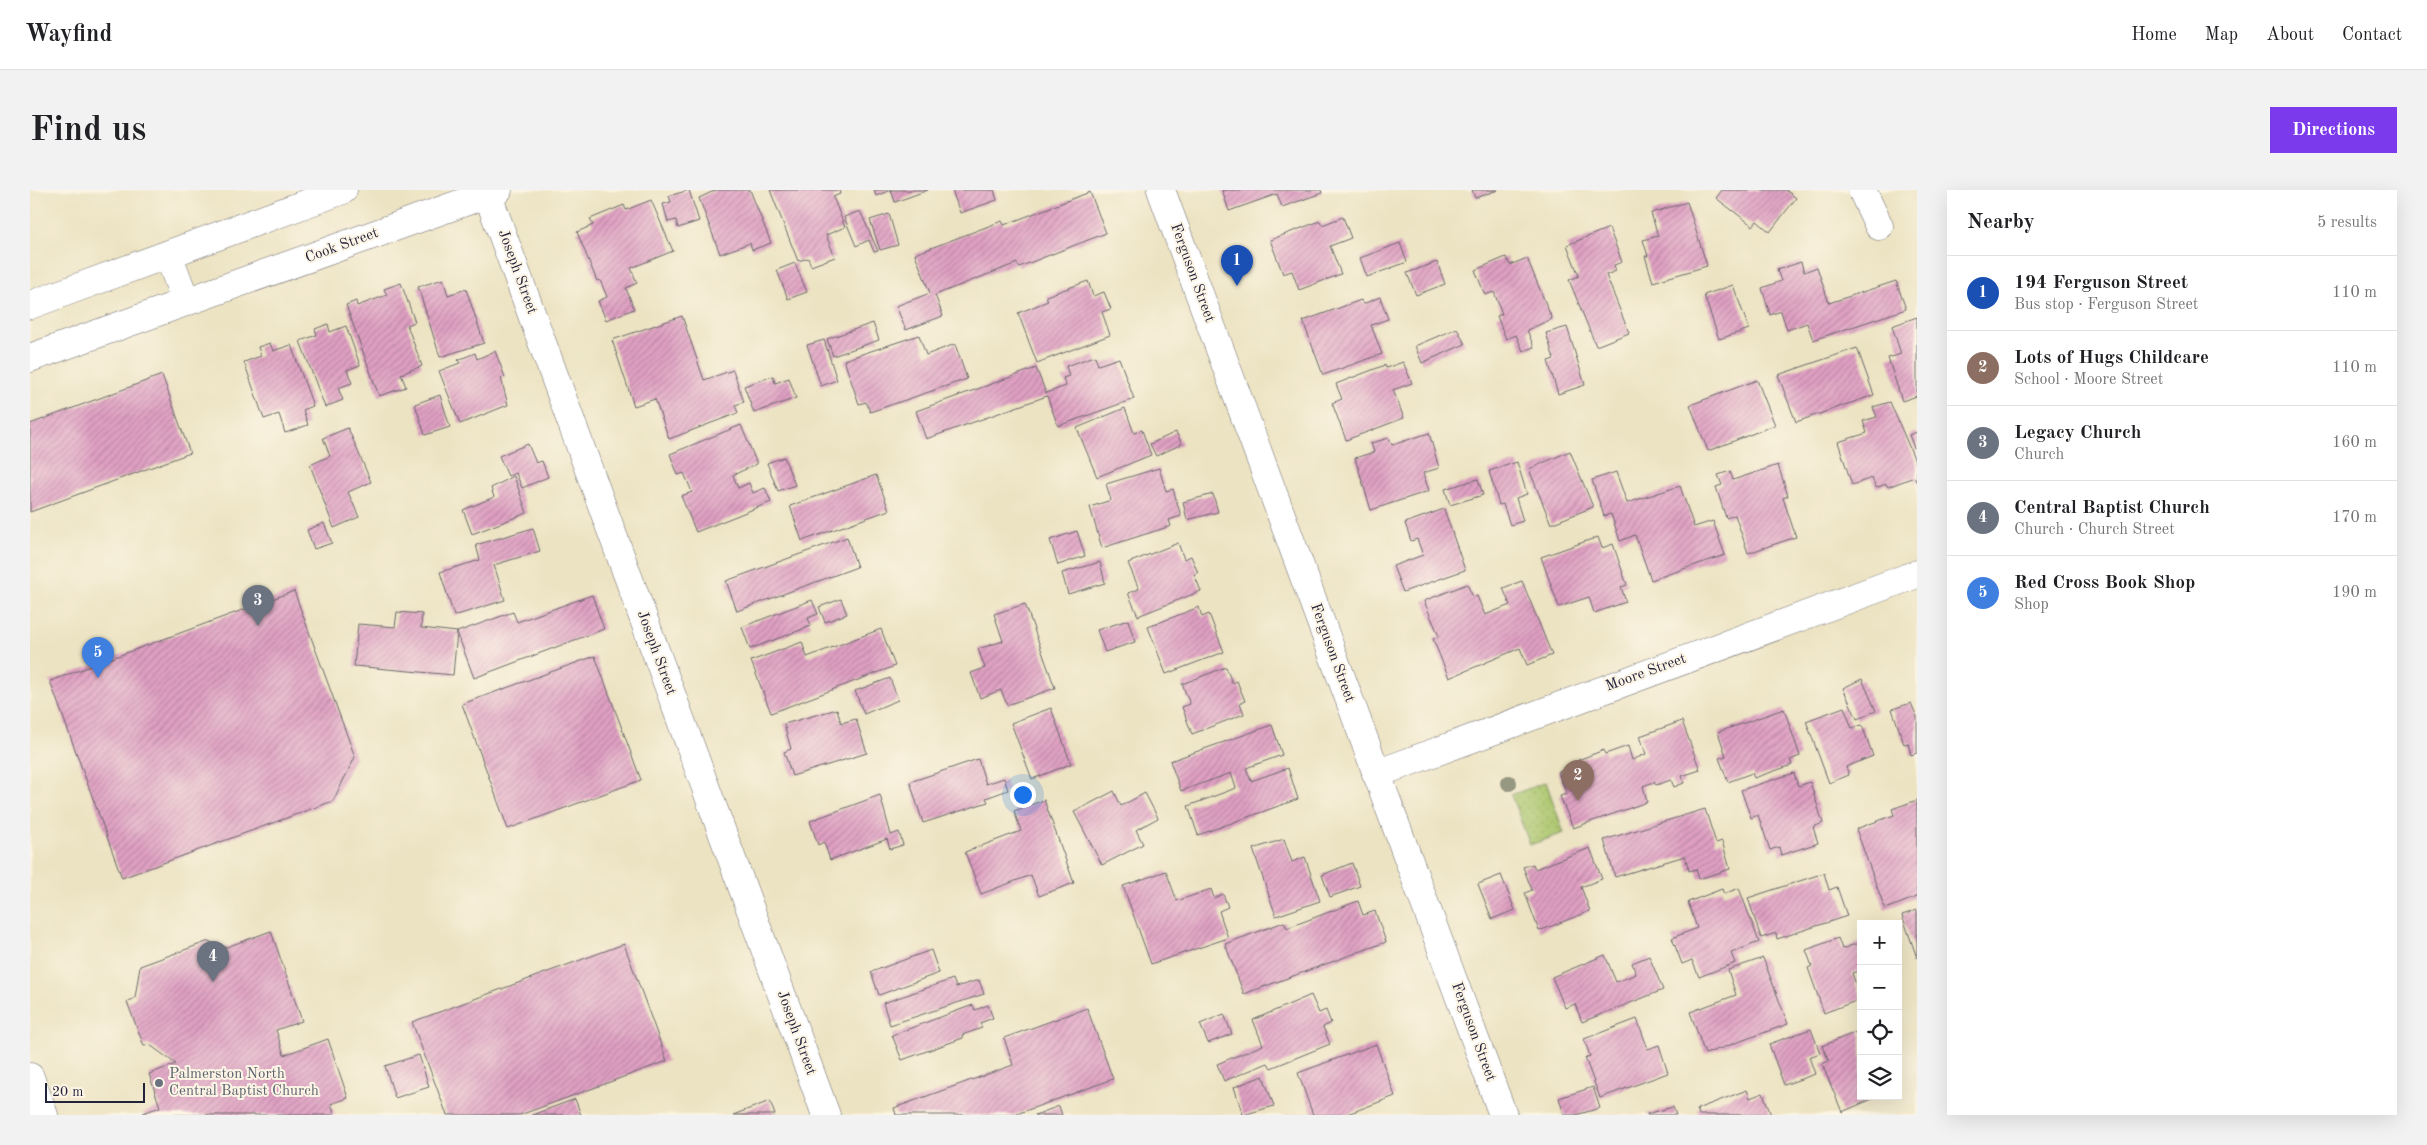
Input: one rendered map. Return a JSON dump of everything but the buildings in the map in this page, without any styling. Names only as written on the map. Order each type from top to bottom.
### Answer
[{"type":"street","points":[[30,305],[343,190]]},
{"type":"street","name":"Ferguson Street","points":[[1161,190],[1504,1115]]},
{"type":"street","points":[[1862,190],[1879,226]]},
{"type":"street","name":"Cook Street","points":[[30,358],[491,191]]},
{"type":"street","name":"Joseph Street","points":[[491,191],[826,1115]]},
{"type":"street","points":[[168,254],[186,302]]},
{"type":"street","name":"Moore Street","points":[[1376,774],[1917,574]]},
{"type":"street","points":[[30,1077],[44,1115]]},
{"type":"green space","points":[[1546,782],[1564,833],[1530,845],[1511,795]]},
{"type":"place","name":"194 Ferguson Street","points":[[1237,286]]},
{"type":"place","name":"Legacy Church","points":[[258,626]]},
{"type":"place","name":"Red Cross Book Shop","points":[[98,678]]},
{"type":"place","name":"Lots of Hugs Childcare","points":[[1578,801]]},
{"type":"place","name":"Central Baptist Church","points":[[213,982]]},
{"type":"place","name":"Palmerston North Central Baptist Church","points":[[159,1083]]}]
